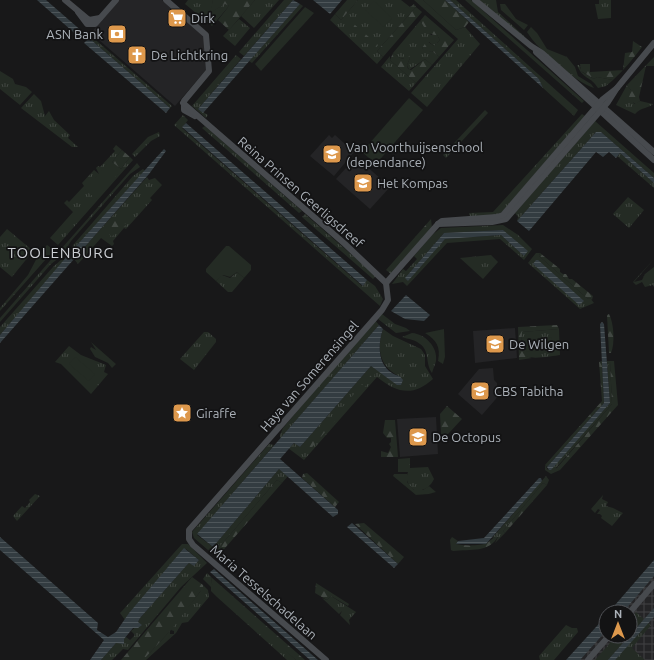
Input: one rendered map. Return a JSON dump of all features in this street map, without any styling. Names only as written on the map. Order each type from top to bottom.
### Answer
[{"type":"street","points":[[65,0],[78,12],[87,24],[101,18],[116,0]]},
{"type":"street","name":"Reina Prinsen Geerligsdreef","points":[[166,0],[206,35],[208,71],[184,98],[183,103],[279,185],[386,283]]},
{"type":"street","points":[[475,0],[531,46],[542,53],[600,106],[654,152]]},
{"type":"street","points":[[638,64],[654,43]]},
{"type":"street","points":[[386,283],[442,221],[497,217],[502,215],[654,48]]},
{"type":"street","points":[[438,224],[492,222],[506,219],[594,117],[600,106]]},
{"type":"street","points":[[600,106],[608,118],[654,160]]},
{"type":"street","points":[[594,117],[608,118]]},
{"type":"street","name":"Haya van Somerensingel","points":[[189,539],[188,532],[191,527],[382,310],[388,300],[386,283]]},
{"type":"street","name":"Maria Tesselschadelaan","points":[[189,539],[326,660]]},
{"type":"street","points":[[637,604],[654,584]]},
{"type":"street","points":[[588,660],[602,644]]},
{"type":"shaded area","points":[[37,0],[46,0],[84,33],[80,38]]},
{"type":"shaded area","points":[[119,0],[162,0],[204,37],[206,70],[175,106],[91,33]]},
{"type":"shaded area","points":[[293,0],[300,4],[203,113],[198,109]]},
{"type":"shaded area","points":[[313,0],[342,0],[330,14]]},
{"type":"shaded area","points":[[445,0],[450,0],[539,79],[543,88]]},
{"type":"shaded area","points":[[89,38],[170,108],[166,113],[84,43]]},
{"type":"shaded area","points":[[186,123],[367,280],[363,286],[182,127]]},
{"type":"shaded area","points":[[596,132],[601,132],[654,178],[654,183],[620,153],[616,158],[609,152],[603,157],[596,152],[529,231],[517,221]]},
{"type":"shaded area","name":"Van Voorthuijsenschool (dependance)","points":[[329,135],[332,138],[335,135],[354,152],[334,176],[310,156]]},
{"type":"shaded area","points":[[164,149],[166,151],[149,174],[0,343],[0,335],[68,255]]},
{"type":"shaded area","name":"Het Kompas","points":[[356,157],[390,187],[370,209],[336,179]]},
{"type":"shaded area","points":[[503,230],[528,251],[524,256],[501,235],[445,239],[408,281],[405,278],[444,233]]},
{"type":"shaded area","points":[[536,260],[538,260],[584,301],[579,305],[533,264]]},
{"type":"shaded area","points":[[406,295],[430,315],[424,321],[405,319],[391,311]]},
{"type":"shaded area","points":[[602,322],[604,324],[610,403],[551,470],[549,470],[547,467],[604,403],[600,324]]},
{"type":"shaded area","points":[[379,325],[383,329],[380,341],[381,359],[387,369],[402,378],[403,380],[401,385],[397,385],[371,366],[300,447],[294,443],[280,459],[338,510],[338,514],[333,517],[279,469],[213,547],[197,534]]},
{"type":"shaded area","name":"De Wilgen","points":[[515,328],[517,358],[475,363],[473,331]]},
{"type":"shaded area","name":"CBS Tabitha","points":[[493,368],[494,380],[497,383],[497,389],[501,393],[482,415],[458,394],[479,369]]},
{"type":"shaded area","name":"De Octopus","points":[[436,417],[438,454],[400,457],[397,419]]},
{"type":"shaded area","points":[[539,478],[541,478],[542,481],[486,544],[456,544],[458,541],[484,538]]},
{"type":"shaded area","points":[[352,523],[398,564],[394,568],[347,527]]},
{"type":"shaded area","points":[[0,537],[98,623],[97,630],[108,637],[116,632],[129,613],[184,548],[199,560],[194,566],[189,563],[187,565],[140,618],[138,622],[142,625],[138,628],[133,628],[124,639],[124,644],[116,643],[101,660],[90,660],[104,640],[0,550]]},
{"type":"shaded area","points":[[654,560],[654,576],[630,604],[616,604]]},
{"type":"shaded area","points":[[214,569],[318,660],[310,660],[210,572]]},
{"type":"shaded area","points":[[654,570],[654,660],[574,660],[598,633],[598,644],[638,644],[638,604],[624,604]]},
{"type":"shaded area","points":[[654,608],[654,617],[638,635],[638,626]]},
{"type":"shaded area","points":[[598,625],[598,640],[580,660],[566,660]]},
{"type":"shaded area","points":[[622,644],[630,644],[615,660],[608,660]]},
{"type":"green space","points":[[188,0],[213,0],[211,12],[225,4],[229,6],[212,26],[185,4]]},
{"type":"green space","points":[[213,0],[255,0],[229,30],[218,20],[229,6],[225,4],[210,13]]},
{"type":"green space","points":[[255,0],[279,0],[254,28],[241,16]]},
{"type":"green space","points":[[284,0],[293,0],[244,56],[239,52]]},
{"type":"green space","points":[[347,0],[358,0],[341,20],[335,14]]},
{"type":"green space","points":[[358,0],[401,0],[410,7],[414,4],[416,7],[377,51],[383,57],[377,64],[330,20],[335,14],[341,20]]},
{"type":"green space","points":[[414,0],[423,0],[456,30],[465,27],[480,44],[427,107],[411,93],[458,39]]},
{"type":"green space","points":[[423,0],[445,0],[469,22],[465,27],[456,30]]},
{"type":"green space","points":[[450,0],[456,0],[578,110],[574,116],[543,88],[539,79]]},
{"type":"green space","points":[[465,0],[471,0],[584,101],[582,103]]},
{"type":"green space","points":[[479,0],[496,0],[498,12],[524,36],[531,45]]},
{"type":"green space","points":[[599,0],[611,0],[611,18],[598,19],[595,4],[599,4]]},
{"type":"green space","points":[[374,1],[392,18],[384,27],[365,10]]},
{"type":"green space","points":[[300,4],[303,6],[252,63],[249,61]]},
{"type":"green space","points":[[500,4],[505,4],[516,19],[528,25],[524,30],[501,10]]},
{"type":"green space","points":[[305,7],[314,13],[261,71],[255,64]]},
{"type":"green space","points":[[416,7],[422,12],[383,57],[377,51]]},
{"type":"green space","points":[[425,15],[454,40],[439,57],[432,51],[426,53],[422,48],[427,41],[434,46],[440,40],[437,35],[433,35],[428,32],[420,21]]},
{"type":"green space","points":[[347,18],[378,45],[375,49],[343,22]]},
{"type":"green space","points":[[239,19],[250,28],[235,46],[223,36]]},
{"type":"green space","points":[[420,21],[431,35],[437,35],[440,40],[434,46],[429,42],[422,48],[427,52],[432,51],[439,57],[432,65],[425,59],[409,70],[407,65],[410,58],[404,48],[405,59],[400,58],[393,53]]},
{"type":"green space","points":[[531,27],[537,33],[547,49],[567,57],[575,67],[578,76],[591,84],[594,88],[577,79],[548,56],[527,32]]},
{"type":"green space","points":[[91,36],[172,106],[170,108],[89,38]]},
{"type":"green space","points":[[633,41],[642,47],[623,70],[625,53],[632,52]]},
{"type":"green space","points":[[406,47],[410,58],[407,65],[408,69],[411,70],[425,59],[432,65],[416,83],[390,60],[393,53],[404,59],[404,48]]},
{"type":"green space","points":[[236,55],[241,59],[198,109],[208,115],[206,118],[192,106]]},
{"type":"green space","points":[[390,56],[390,60],[416,83],[409,91],[381,67]]},
{"type":"green space","points":[[654,57],[654,66],[646,66],[639,97],[640,101],[635,104],[629,97],[631,90],[627,85]]},
{"type":"green space","points":[[580,64],[590,64],[590,72],[623,70],[613,80],[597,77],[594,79],[581,71]]},
{"type":"green space","points":[[577,65],[579,65],[582,72],[594,79],[597,77],[613,80],[606,86],[598,88],[593,81],[584,76]]},
{"type":"green space","points":[[0,71],[13,79],[15,84],[26,87],[32,92],[20,105],[0,89]]},
{"type":"green space","points":[[627,85],[631,90],[634,104],[640,101],[653,104],[635,114],[616,105]]},
{"type":"green space","points":[[34,94],[41,101],[45,116],[49,111],[54,120],[70,135],[68,138],[78,147],[72,147],[21,108]]},
{"type":"green space","points":[[409,98],[423,110],[376,164],[362,152]]},
{"type":"green space","points":[[485,110],[488,113],[446,158],[443,155]]},
{"type":"green space","points":[[582,114],[585,116],[502,212],[497,215],[470,217],[469,213],[493,212]]},
{"type":"green space","points":[[183,115],[188,120],[182,128],[362,286],[367,280],[375,286],[383,299],[380,306],[174,125]]},
{"type":"green space","points":[[595,121],[654,173],[654,178],[601,132],[596,132],[517,221],[518,217],[515,213]]},
{"type":"green space","points":[[205,126],[302,211],[299,213],[202,128]]},
{"type":"green space","points":[[159,132],[160,136],[151,141],[135,157],[132,154],[148,137]]},
{"type":"green space","points":[[116,145],[122,150],[112,162],[121,169],[130,157],[133,160],[58,245],[50,238],[73,212],[64,203],[67,200],[69,202],[84,186],[82,183],[94,170],[99,174],[96,168],[98,166],[100,167],[115,151],[113,149]]},
{"type":"green space","points":[[122,150],[130,157],[121,169],[112,162]]},
{"type":"green space","points":[[620,153],[654,183],[654,188],[617,156]]},
{"type":"green space","points":[[137,163],[140,167],[130,174],[71,241],[64,252],[61,249]]},
{"type":"green space","points":[[107,164],[118,174],[96,199],[85,190]]},
{"type":"green space","points":[[143,169],[145,171],[68,255],[67,254],[74,244],[133,176]]},
{"type":"green space","points":[[147,177],[149,180],[155,178],[162,185],[150,198],[152,200],[126,229],[124,228],[113,241],[114,244],[112,246],[101,238],[78,264],[74,259]]},
{"type":"green space","points":[[628,197],[644,210],[629,228],[613,214]]},
{"type":"green space","points":[[305,214],[376,276],[373,279],[302,217]]},
{"type":"green space","points":[[113,219],[127,224],[111,237],[106,226]]},
{"type":"green space","points":[[431,219],[432,228],[391,274],[386,270]]},
{"type":"green space","points":[[503,225],[518,235],[532,249],[524,260],[500,239],[447,243],[407,286],[403,282],[392,284],[403,269],[406,271],[417,259],[414,256],[432,235],[441,228]],"holes":[[[503,230],[524,256],[501,235],[445,239],[405,278],[444,233]]]},
{"type":"green space","points":[[7,229],[33,251],[12,277],[0,267],[0,237]]},
{"type":"green space","points":[[47,245],[54,250],[0,311],[0,308],[28,275],[39,254]]},
{"type":"green space","points":[[226,246],[229,246],[251,265],[251,270],[244,278],[237,272],[230,277],[223,275],[216,281],[206,272],[206,269]]},
{"type":"green space","points":[[536,253],[540,253],[539,256],[588,299],[590,298],[594,303],[580,309],[528,263]]},
{"type":"green space","points":[[540,253],[560,269],[560,272],[566,274],[569,279],[572,279],[593,296],[592,300],[590,298],[588,299],[539,256]]},
{"type":"green space","points":[[56,254],[60,257],[51,264],[0,322],[0,318]]},
{"type":"green space","points":[[491,255],[498,262],[483,279],[460,258]]},
{"type":"green space","points":[[62,259],[65,261],[0,335],[0,327],[53,267]]},
{"type":"green space","points":[[654,259],[634,282],[642,280],[645,274],[654,267],[654,287],[653,285],[645,287],[642,282],[636,285],[633,282]]},
{"type":"green space","points":[[237,272],[244,278],[232,292],[228,292],[216,281],[222,275],[230,278]]},
{"type":"green space","points":[[382,314],[395,324],[410,331],[396,333],[378,319]]},
{"type":"green space","points":[[609,314],[613,334],[611,353],[609,353],[607,315]]},
{"type":"green space","points":[[374,319],[379,325],[280,439],[283,428]]},
{"type":"green space","points":[[557,325],[559,329],[522,332],[521,344],[523,351],[532,358],[519,360],[518,327]]},
{"type":"green space","points":[[383,329],[393,336],[421,349],[425,355],[425,366],[433,379],[419,389],[405,391],[391,387],[377,377],[304,460],[288,448],[295,443],[300,447],[371,366],[377,370],[401,377],[388,369],[382,358],[380,344]]},
{"type":"green space","points":[[444,329],[445,357],[443,364],[438,361],[439,351],[437,344],[425,333]]},
{"type":"green space","points":[[559,329],[560,355],[535,358],[525,356],[523,354],[521,346],[522,332]]},
{"type":"green space","points":[[204,332],[208,332],[216,339],[216,342],[194,370],[180,359]]},
{"type":"green space","points":[[412,333],[422,336],[433,346],[436,361],[432,373],[423,347],[416,342],[402,337]]},
{"type":"green space","points":[[551,337],[552,349],[527,352],[526,339]]},
{"type":"green space","points":[[91,342],[116,364],[112,368],[108,363],[95,357],[90,349],[91,347],[96,350]]},
{"type":"green space","points":[[69,346],[81,355],[106,365],[104,372],[108,374],[91,394],[61,364],[55,362]]},
{"type":"green space","points":[[75,357],[95,374],[89,381],[69,364]]},
{"type":"green space","points":[[602,361],[604,403],[547,467],[545,465],[602,401],[599,362]]},
{"type":"green space","points":[[607,361],[610,361],[612,404],[556,468],[560,470],[551,474],[545,470],[545,465],[548,470],[610,403]]},
{"type":"green space","points":[[610,361],[614,361],[618,405],[560,470],[556,469],[612,404]]},
{"type":"green space","points":[[373,373],[375,375],[306,454],[306,448]]},
{"type":"green space","points":[[447,406],[462,419],[448,434],[441,434],[440,414]]},
{"type":"green space","points":[[385,420],[395,420],[398,457],[381,457],[381,451],[388,453],[391,447],[389,444],[391,442],[391,438],[387,438],[383,433]]},
{"type":"green space","points":[[269,444],[274,445],[197,535],[213,547],[279,469],[288,476],[282,483],[277,480],[216,551],[210,548],[208,550],[194,538],[192,532]]},
{"type":"green space","points":[[410,458],[410,468],[428,467],[434,479],[429,487],[424,490],[414,490],[410,486],[407,477],[408,472],[398,472],[398,459]]},
{"type":"green space","points":[[307,473],[339,502],[335,507],[302,478],[303,474]]},
{"type":"green space","points":[[394,474],[407,474],[407,482],[414,490],[423,490],[429,486],[436,492],[416,495],[393,476]]},
{"type":"green space","points":[[546,476],[549,480],[547,485],[543,483],[503,531],[505,533],[495,543],[498,537],[492,538]]},
{"type":"green space","points":[[277,480],[282,483],[218,556],[214,555],[208,550],[210,548],[216,551]]},
{"type":"green space","points":[[543,483],[547,485],[505,533],[503,531]]},
{"type":"green space","points":[[35,494],[40,496],[17,521],[13,516],[22,506],[25,508],[30,502],[29,500]]},
{"type":"green space","points":[[603,495],[602,499],[608,502],[606,506],[623,513],[612,526],[601,518],[602,516],[600,514],[597,514],[600,510],[598,509],[595,513],[591,509]]},
{"type":"green space","points":[[364,523],[404,557],[398,564],[355,524]]},
{"type":"green space","points":[[498,536],[485,548],[473,550],[451,550],[450,540],[452,537],[458,541],[456,544],[481,545]]},
{"type":"green space","points":[[182,544],[188,544],[207,563],[181,587],[128,650],[123,649],[112,660],[101,660],[116,643],[126,637],[130,640],[135,635],[131,631],[139,624],[138,622],[140,618],[189,563],[194,565],[199,560],[186,549],[129,613],[125,620],[120,613]]},
{"type":"green space","points":[[207,573],[211,577],[212,584],[296,660],[287,660],[217,597],[211,591],[211,587],[203,579]]},
{"type":"green space","points":[[192,577],[203,585],[203,588],[171,630],[146,657],[146,660],[121,660]]},
{"type":"green space","points":[[211,577],[305,660],[296,660],[216,592],[212,584]]},
{"type":"green space","points":[[316,583],[349,604],[348,606],[331,596],[327,600],[315,593]]},
{"type":"green space","points":[[203,585],[208,590],[209,597],[188,622],[182,623],[176,633],[146,660],[146,657],[170,631],[170,634],[174,634],[174,631],[171,630],[172,627],[200,592]]},
{"type":"green space","points":[[331,596],[356,612],[349,620],[350,625],[340,615],[342,611],[339,614],[322,598],[327,600]]},
{"type":"green space","points":[[638,614],[644,619],[638,626]]},
{"type":"green space","points":[[647,622],[651,625],[638,641],[638,633]]},
{"type":"green space","points":[[566,625],[572,628],[577,628],[578,632],[554,660],[540,660],[539,656]]},
{"type":"green space","points":[[609,644],[622,644],[608,660],[595,660]]},
{"type":"green space","points":[[628,644],[635,644],[632,648],[645,660],[615,660]]},
{"type":"place","name":"Dirk","points":[[177,18]]},
{"type":"place","name":"ASN Bank","points":[[117,34]]},
{"type":"place","name":"De Lichtkring","points":[[137,55]]},
{"type":"place","name":"Van Voorthuijsenschool (dependance)","points":[[332,154]]},
{"type":"place","name":"Het Kompas","points":[[363,183]]},
{"type":"place","name":"De Wilgen","points":[[495,344]]},
{"type":"place","name":"CBS Tabitha","points":[[480,391]]},
{"type":"place","name":"Giraffe","points":[[182,413]]},
{"type":"place","name":"De Octopus","points":[[418,437]]},
{"type":"district","name":"TOOLENBURG","points":[[61,253]]}]
